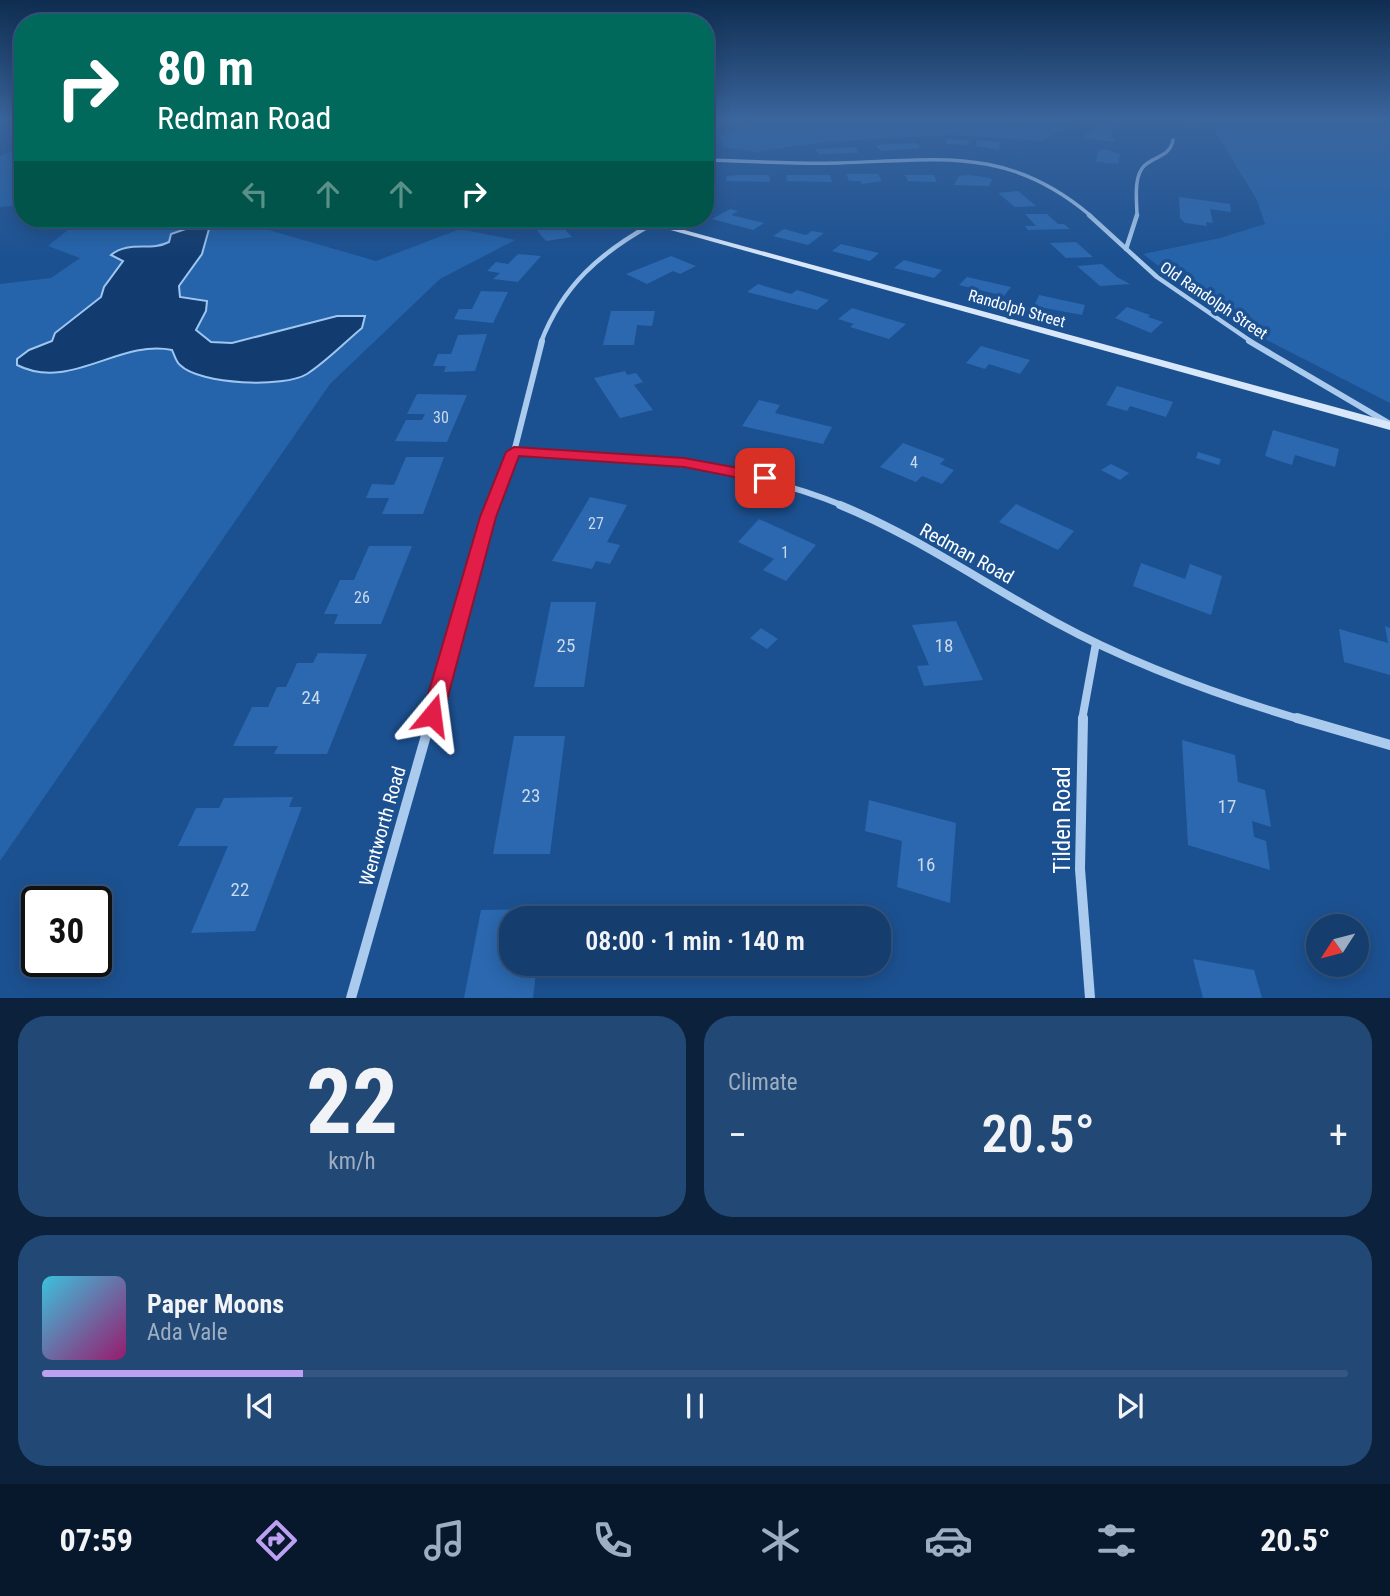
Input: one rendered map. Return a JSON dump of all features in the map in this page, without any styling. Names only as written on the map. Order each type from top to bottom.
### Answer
[{"type":"main road","name":"Randolph Street","points":[[670,228],[1390,425]]},
{"type":"street","name":"Old Randolph Street","points":[[996,166],[1007,167],[1061,191],[1176,293],[1390,425]]},
{"type":"street","points":[[1126,249],[1137,223],[1138,179],[1145,166]]},
{"type":"street","name":"Wentworth Road","points":[[351,998],[488,517],[514,452],[536,356],[559,302],[594,260],[644,228]]},
{"type":"street","name":"Redman Road","points":[[514,452],[684,463],[778,482],[826,498],[912,539],[1096,643],[1200,686],[1390,745]]},
{"type":"street","name":"Tilden Road","points":[[1090,998],[1080,869],[1082,722],[1096,643]]},
{"type":"shaded area","points":[[0,166],[14,166],[14,206],[0,207]]},
{"type":"shaded area","points":[[1236,166],[1390,166],[1390,403],[1233,323],[1143,254],[1220,238],[1265,224],[1257,200]]},
{"type":"shaded area","points":[[70,228],[262,228],[376,261],[460,229],[515,240],[440,279],[330,384],[0,861],[0,284],[51,278],[80,258],[48,246]]},
{"type":"shaded area","points":[[188,228],[209,229],[202,254],[179,286],[180,297],[207,301],[206,311],[196,330],[211,342],[232,343],[337,316],[365,316],[362,328],[307,374],[262,383],[223,380],[190,372],[180,365],[172,350],[133,352],[56,372],[37,372],[17,365],[17,359],[29,350],[52,341],[55,333],[101,297],[104,287],[123,261],[111,255],[125,248],[162,245],[169,242],[171,234]]},
{"type":"building","points":[[846,174],[878,174],[882,181],[862,184],[861,181],[849,181]]},
{"type":"building","points":[[769,175],[770,182],[726,181],[726,176]]},
{"type":"building","points":[[786,175],[830,175],[832,182],[787,181]]},
{"type":"building","points":[[905,175],[934,175],[937,182],[908,181]]},
{"type":"building","points":[[970,175],[992,180],[989,186],[954,185],[959,176]]},
{"type":"building","points":[[1018,191],[1036,206],[1015,207],[998,193]]},
{"type":"building","points":[[1179,197],[1230,204],[1231,212],[1210,209],[1213,223],[1206,222],[1207,226],[1185,223],[1180,218]]},
{"type":"building","points":[[730,209],[738,211],[731,215],[764,223],[753,230],[714,218]]},
{"type":"building","points":[[1025,214],[1047,214],[1058,224],[1064,224],[1070,229],[1028,230],[1025,226],[1036,226]]},
{"type":"building","points":[[535,228],[564,228],[572,237],[546,241]]},
{"type":"building","points":[[784,229],[806,235],[812,231],[824,233],[808,245],[773,236]]},
{"type":"building","points":[[1076,242],[1093,257],[1066,258],[1050,243]]},
{"type":"building","points":[[841,244],[879,253],[870,261],[832,251]]},
{"type":"building","points":[[518,254],[541,256],[518,282],[493,279],[500,273],[487,271],[496,262],[508,264]]},
{"type":"building","points":[[671,256],[696,266],[680,274],[673,271],[647,284],[626,274]]},
{"type":"building","points":[[904,260],[942,270],[934,278],[894,268]]},
{"type":"building","points":[[1102,264],[1130,284],[1100,286],[1077,266]]},
{"type":"building","points":[[967,277],[1011,287],[1004,296],[959,285]]},
{"type":"building","points":[[758,284],[791,294],[797,290],[829,300],[817,310],[747,292]]},
{"type":"building","points":[[481,291],[508,292],[493,323],[454,319],[459,309],[472,309]]},
{"type":"building","points":[[1039,295],[1085,305],[1082,315],[1034,306]]},
{"type":"building","points":[[1127,307],[1163,322],[1151,333],[1115,318]]},
{"type":"building","points":[[852,308],[906,324],[889,339],[850,327],[854,324],[838,319]]},
{"type":"building","points":[[611,311],[655,311],[652,326],[637,325],[634,345],[603,345]]},
{"type":"building","points":[[487,334],[475,371],[444,372],[446,366],[433,366],[438,354],[451,354],[458,335]]},
{"type":"building","points":[[981,346],[1030,360],[1020,374],[989,364],[985,369],[966,363]]},
{"type":"building","points":[[625,371],[627,375],[636,373],[643,382],[634,385],[653,410],[620,418],[594,378]]},
{"type":"building","points":[[1117,386],[1173,402],[1166,417],[1130,406],[1127,411],[1106,405]]},
{"type":"building","points":[[417,394],[467,395],[447,442],[395,441],[406,420],[422,420],[425,414],[407,414]]},
{"type":"building","points":[[759,400],[780,405],[775,413],[832,427],[823,444],[742,426]]},
{"type":"building","points":[[1273,430],[1339,449],[1335,467],[1295,455],[1292,465],[1265,456]]},
{"type":"building","points":[[903,443],[945,459],[940,464],[954,470],[942,484],[922,476],[916,482],[880,467]]},
{"type":"building","points":[[1198,452],[1221,459],[1219,465],[1196,458]]},
{"type":"building","points":[[406,457],[444,457],[423,514],[382,514],[389,498],[366,498],[372,484],[394,485]]},
{"type":"building","points":[[1111,464],[1129,473],[1120,480],[1101,470]]},
{"type":"building","points":[[590,497],[627,505],[607,542],[620,545],[610,564],[596,561],[592,569],[552,561]]},
{"type":"building","points":[[1016,504],[1074,531],[1058,550],[999,522]]},
{"type":"building","points":[[759,519],[816,545],[786,581],[763,570],[774,559],[738,542]]},
{"type":"building","points":[[369,546],[412,546],[381,624],[334,624],[338,614],[324,614],[340,580],[354,580]]},
{"type":"building","points":[[1141,563],[1185,579],[1190,564],[1222,576],[1211,615],[1133,586]]},
{"type":"building","points":[[551,602],[596,602],[584,687],[534,687]]},
{"type":"building","points":[[956,621],[983,680],[924,686],[917,666],[929,665],[912,625]]},
{"type":"building","points":[[1385,626],[1390,628],[1390,675],[1344,662],[1339,629],[1388,643]]},
{"type":"building","points":[[761,628],[778,639],[767,649],[750,638]]},
{"type":"building","points":[[318,653],[367,654],[327,754],[274,754],[278,746],[233,746],[252,707],[268,707],[277,687],[286,687],[297,663],[313,663]]},
{"type":"building","points":[[514,736],[565,736],[550,854],[493,854]]},
{"type":"building","points":[[1182,740],[1235,755],[1238,782],[1265,790],[1271,827],[1252,821],[1254,837],[1266,841],[1270,870],[1188,845]]},
{"type":"building","points":[[293,797],[289,807],[302,807],[255,931],[191,933],[228,846],[178,846],[196,808],[219,808],[224,798]]},
{"type":"building","points":[[869,800],[956,823],[950,903],[897,887],[902,841],[865,831]]},
{"type":"building","points":[[481,910],[499,910],[499,976],[536,976],[533,998],[464,998]]},
{"type":"building","points":[[1193,959],[1254,970],[1262,998],[1203,998]]},
{"type":"route","points":[[432,715],[488,517],[514,452],[684,463],[765,478]]}]
